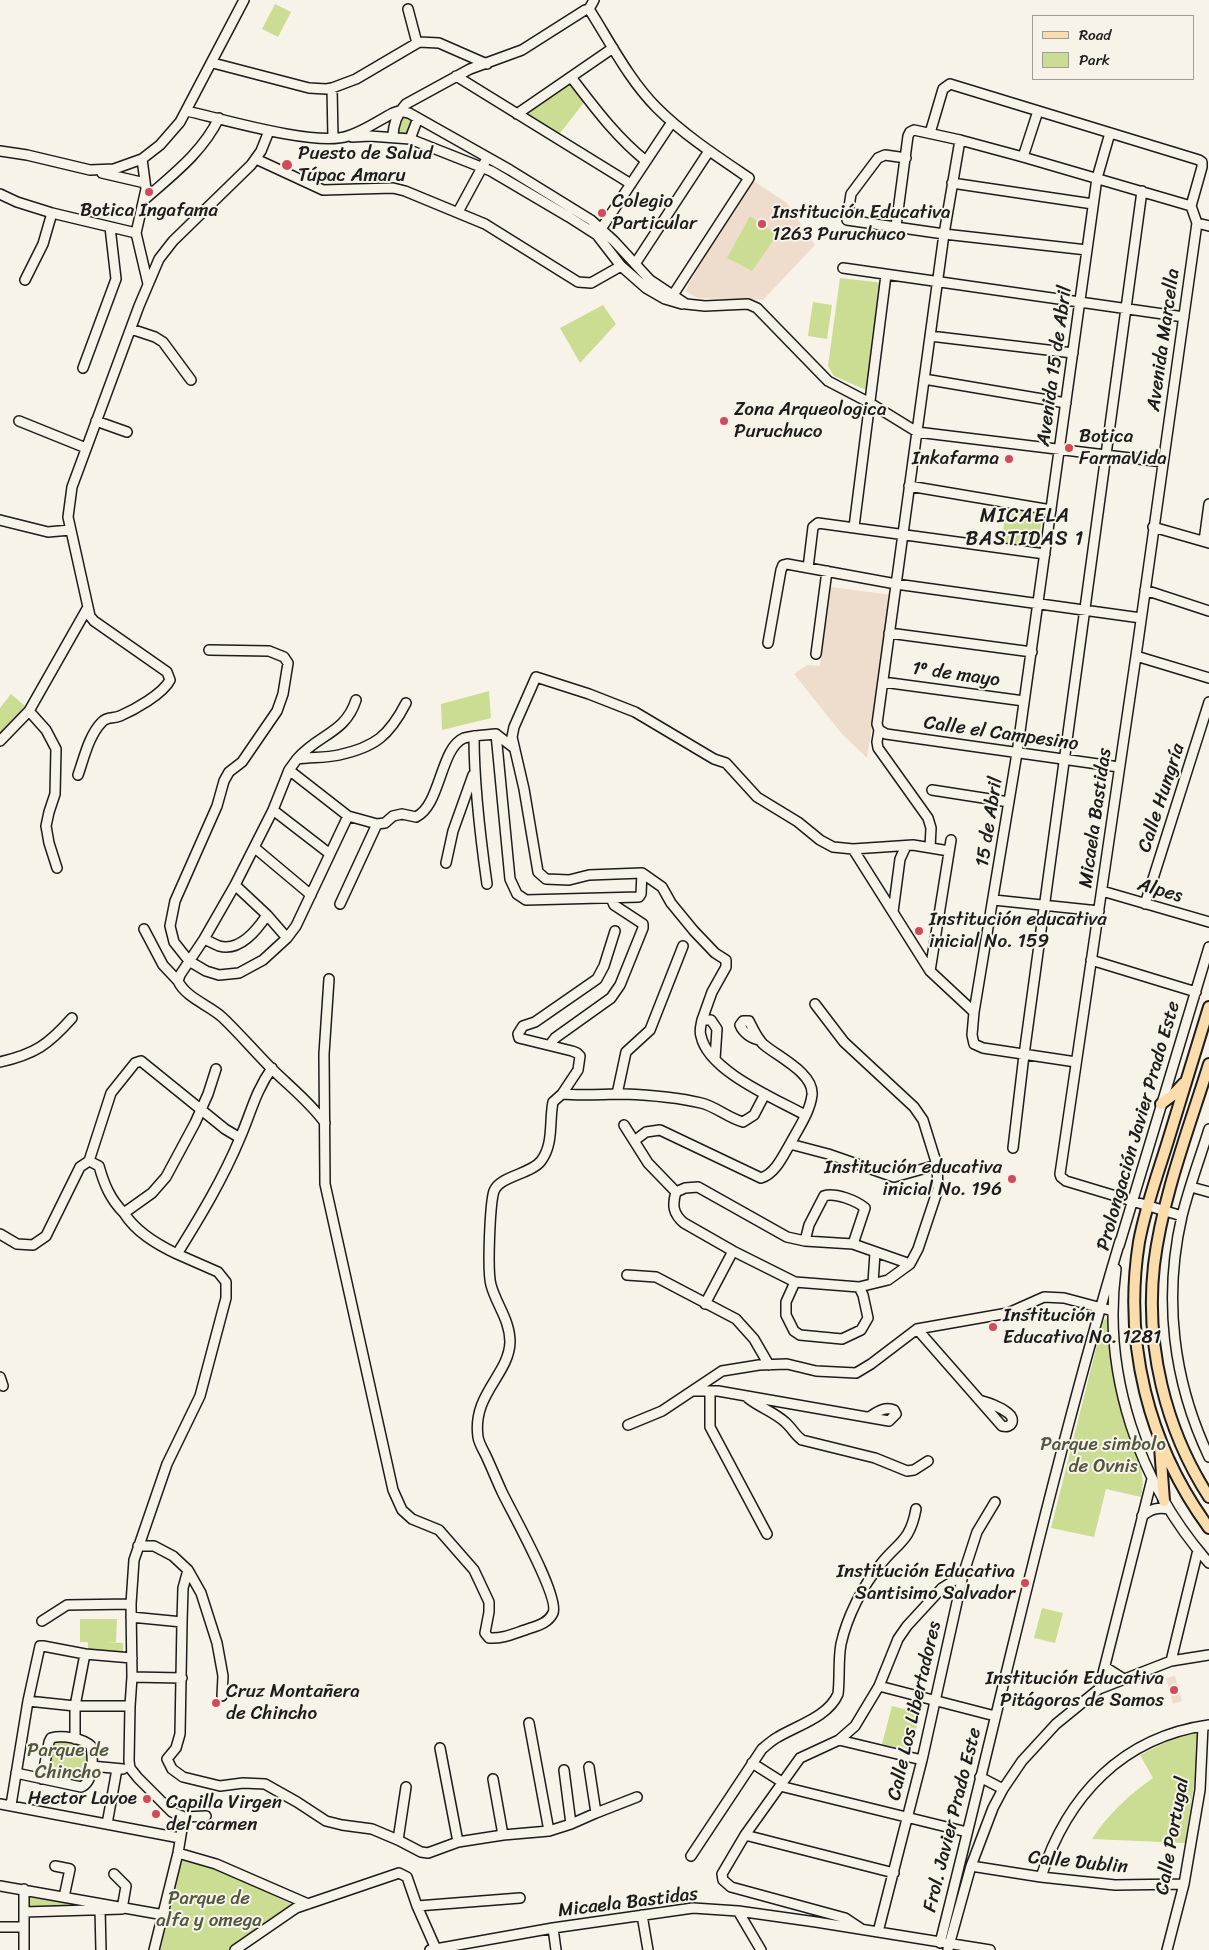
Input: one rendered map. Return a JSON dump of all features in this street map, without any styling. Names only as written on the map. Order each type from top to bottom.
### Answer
[{"type":"main road","name":"Prolongación Javier Prado Este","points":[[1209,1007],[1148,1205],[1136,1267],[1134,1320],[1142,1381],[1160,1439],[1181,1485],[1209,1528]]},
{"type":"main road","points":[[1209,1064],[1165,1211],[1157,1248],[1153,1280],[1153,1331],[1165,1397],[1176,1431],[1191,1466],[1209,1496]]},
{"type":"main road","points":[[1161,1104],[1176,1092],[1188,1078]]},
{"type":"main road","points":[[1160,1439],[1166,1505]]},
{"type":"street","points":[[90,170],[114,169],[142,159],[152,153],[168,138],[187,111],[244,0]]},
{"type":"street","points":[[393,137],[393,130],[399,112],[406,104],[470,69],[522,50],[589,9],[594,0]]},
{"type":"street","points":[[408,9],[417,43]]},
{"type":"street","points":[[589,9],[647,97],[672,122],[709,151],[749,178],[673,295]]},
{"type":"street","points":[[213,63],[309,88],[332,88],[356,79],[417,43],[432,42],[487,64]]},
{"type":"street","points":[[517,114],[613,48]]},
{"type":"street","points":[[456,76],[630,184]]},
{"type":"street","points":[[571,77],[605,122],[646,161]]},
{"type":"street","points":[[930,133],[943,89],[950,84],[1196,159],[1202,162],[1191,206],[1197,223],[1209,226]]},
{"type":"street","points":[[332,88],[333,138]]},
{"type":"street","points":[[1023,157],[1038,110]]},
{"type":"street","points":[[187,111],[269,131],[314,138],[393,137],[410,139],[482,167],[599,232],[621,266],[638,282],[654,293],[676,303],[706,306],[739,303],[757,308],[828,381],[870,403],[917,432],[1163,462]]},
{"type":"street","points":[[347,137],[399,112],[410,113],[488,157],[599,232],[650,280],[690,305]]},
{"type":"street","points":[[144,200],[197,152],[211,134],[219,118]]},
{"type":"street","points":[[410,139],[418,118]]},
{"type":"street","points":[[599,232],[672,122]]},
{"type":"street","points":[[896,226],[908,136],[912,130],[960,140],[1023,157],[1191,206]]},
{"type":"street","points":[[78,775],[93,733],[100,723],[106,718],[117,717],[132,710],[164,688],[170,680],[167,672],[94,621],[90,616],[70,530],[68,517],[70,497],[86,448],[155,266],[167,248],[256,159],[269,131]]},
{"type":"street","name":"Avenida 15 de Abril","points":[[1038,605],[1093,204],[1097,178],[1110,133]]},
{"type":"street","points":[[930,848],[932,828],[928,818],[878,748],[879,730],[877,724],[937,282],[960,140]]},
{"type":"street","points":[[0,151],[27,155],[146,183]]},
{"type":"street","points":[[635,264],[709,151]]},
{"type":"street","points":[[906,158],[885,155],[878,158],[851,194],[846,219],[848,221],[1087,250]]},
{"type":"street","points":[[458,212],[488,157]]},
{"type":"street","points":[[142,159],[146,183],[136,233],[148,284]]},
{"type":"street","points":[[256,159],[317,188],[333,190],[393,188],[458,212],[500,233],[578,282],[591,283],[621,266]]},
{"type":"street","points":[[952,183],[1093,204]]},
{"type":"street","points":[[1013,1148],[1024,1055],[1142,191]]},
{"type":"street","points":[[0,194],[16,202],[52,213],[136,233]]},
{"type":"street","points":[[24,280],[43,244],[52,213]]},
{"type":"street","name":"Avenida Marcella","points":[[1163,462],[1197,223]]},
{"type":"street","points":[[82,368],[116,279],[110,227]]},
{"type":"street","points":[[843,268],[1184,317]]},
{"type":"street","points":[[854,527],[886,275]]},
{"type":"street","points":[[131,328],[163,342],[191,380]]},
{"type":"street","points":[[930,336],[1073,353]]},
{"type":"street","points":[[924,379],[1066,403]]},
{"type":"street","points":[[19,421],[86,448]]},
{"type":"street","points":[[96,421],[128,432]]},
{"type":"street","name":"Micaela Bastidas","points":[[1132,1200],[1066,1181],[1061,1177],[1163,462]]},
{"type":"street","points":[[909,486],[1051,510]]},
{"type":"street","points":[[1153,527],[1206,542],[1209,504]]},
{"type":"street","points":[[0,520],[48,532],[70,530]]},
{"type":"street","points":[[808,568],[815,523],[1045,554]]},
{"type":"street","points":[[768,643],[782,567],[786,564],[896,584],[1141,618]]},
{"type":"street","points":[[816,654],[827,572]]},
{"type":"street","points":[[1144,590],[1209,611]]},
{"type":"street","name":"15 de Abril","points":[[1024,1055],[983,1048],[974,1044],[972,1036],[974,1012],[994,900],[1038,605]]},
{"type":"street","points":[[0,741],[29,711],[88,607]]},
{"type":"street","points":[[889,633],[1032,652]]},
{"type":"street","points":[[209,650],[269,651],[284,657],[288,663],[284,694],[276,711],[242,762],[229,772],[224,781],[217,806],[175,901],[170,926],[174,942],[189,961],[206,971],[219,974],[239,973],[263,960],[287,938],[296,926],[348,816]]},
{"type":"street","points":[[1136,656],[1209,678]]},
{"type":"street","points":[[805,1115],[739,1080],[715,1058],[706,1046],[701,1036],[702,1020],[712,992],[726,967],[726,960],[715,953],[694,931],[671,903],[662,887],[642,873],[589,875],[569,880],[546,879],[538,872],[524,789],[512,737],[514,727],[534,680],[536,677],[539,677],[636,712],[714,759],[726,764],[757,797],[798,822],[820,840],[833,847],[853,849],[913,845],[949,851]]},
{"type":"street","name":"1º de mayo","points":[[883,682],[1024,701]]},
{"type":"street","points":[[178,981],[255,848],[289,770],[306,748],[340,727],[352,713],[356,700]]},
{"type":"street","name":"Calle Hungría","points":[[1145,904],[1209,702]]},
{"type":"street","points":[[297,759],[339,755],[382,739],[400,716],[406,703]]},
{"type":"street","points":[[29,711],[46,730],[56,749],[55,794],[46,826],[57,868]]},
{"type":"street","name":"Calle el Campesino","points":[[879,730],[886,734],[1119,767]]},
{"type":"street","points":[[289,770],[348,816],[376,824],[385,823],[394,816],[402,814],[416,817],[422,814],[430,802],[452,750],[462,739],[496,734],[514,748]]},
{"type":"street","points":[[496,734],[510,879],[517,894],[526,900],[641,896],[642,873]]},
{"type":"street","points":[[474,736],[474,772],[487,884]]},
{"type":"street","points":[[446,863],[453,831],[474,772]]},
{"type":"street","points":[[932,790],[1009,802]]},
{"type":"street","points":[[273,810],[330,854]]},
{"type":"street","points":[[340,904],[376,824]]},
{"type":"street","points":[[930,971],[951,840]]},
{"type":"street","points":[[893,912],[900,859],[906,846]]},
{"type":"street","points":[[255,848],[311,895]]},
{"type":"street","points":[[853,849],[930,971],[974,1012]]},
{"type":"street","points":[[235,885],[267,915],[287,938]]},
{"type":"street","name":"Alpes","points":[[1102,892],[1209,922]]},
{"type":"street","points":[[553,1046],[554,1038],[611,998],[620,985],[640,935],[643,924],[614,905],[611,898]]},
{"type":"street","points":[[994,900],[1099,911]]},
{"type":"street","points":[[204,939],[220,946],[231,946],[244,941],[257,929],[267,915]]},
{"type":"street","points":[[144,929],[163,965],[178,981],[184,991],[222,1017],[315,1108],[325,1122]]},
{"type":"street","points":[[329,979],[324,1054],[325,1184],[393,1490],[402,1510],[412,1519],[440,1530],[474,1570],[489,1602],[485,1633],[489,1638],[499,1639],[545,1623],[554,1612],[554,1604],[543,1574],[478,1438],[478,1412],[483,1398],[500,1371],[510,1342],[507,1325],[490,1284],[488,1259],[492,1198],[495,1188],[531,1170],[541,1161],[549,1143],[553,1102],[562,1094],[578,1070],[580,1056],[577,1053],[519,1038],[518,1034],[523,1026],[535,1022],[597,979],[604,966],[615,931]]},
{"type":"street","points":[[617,1094],[626,1052],[650,1030],[683,946]]},
{"type":"street","name":"Prolongación Javier Prado Este","points":[[1209,947],[1120,1240],[1113,1311],[1119,1380],[1128,1417],[1152,1479],[1166,1505],[1209,1563]]},
{"type":"street","points":[[1091,960],[1196,992]]},
{"type":"street","points":[[676,1192],[673,1208],[678,1218],[733,1251],[794,1282],[859,1287],[888,1280],[910,1264],[918,1249],[938,1189],[937,1165],[923,1120],[914,1107],[844,1042],[815,1004]]},
{"type":"street","points":[[0,1062],[32,1053],[55,1037],[72,1018]]},
{"type":"street","points":[[702,1020],[710,1020],[717,1028],[715,1058]]},
{"type":"street","points":[[634,1141],[646,1132],[660,1130],[761,1178],[766,1177],[773,1170],[790,1144],[805,1115],[812,1093],[810,1084],[798,1070],[760,1040]]},
{"type":"street","points":[[1024,1055],[1076,1062]]},
{"type":"street","points":[[0,1234],[17,1244],[33,1245],[46,1236],[80,1167],[90,1161],[111,1093],[135,1063],[141,1061],[148,1065],[201,1110],[240,1138]]},
{"type":"street","points":[[177,1254],[198,1220],[240,1138],[262,1081],[272,1068]]},
{"type":"street","points":[[124,1212],[152,1194],[166,1177],[201,1110],[216,1069]]},
{"type":"street","points":[[562,1094],[583,1096],[617,1094],[671,1098],[703,1103],[733,1119],[743,1122],[754,1115],[765,1094]]},
{"type":"street","points":[[624,1125],[648,1163],[676,1192]]},
{"type":"street","points":[[1209,1129],[1182,1216],[1174,1260],[1172,1304],[1174,1342],[1179,1373],[1200,1439],[1209,1457]]},
{"type":"street","points":[[790,1144],[828,1154],[894,1178],[937,1165]]},
{"type":"street","points":[[90,1161],[99,1166],[107,1191],[131,1223],[162,1247],[218,1272],[226,1282],[226,1298],[200,1396],[167,1464],[138,1546],[134,1560],[131,1604],[130,1768],[164,1806],[172,1812],[184,1817],[206,1816]]},
{"type":"street","points":[[676,1192],[685,1188],[698,1187],[787,1237],[805,1241],[853,1244],[910,1264]]},
{"type":"street","points":[[1191,1187],[1209,1192]]},
{"type":"street","points":[[805,1241],[810,1225],[824,1196],[830,1194],[865,1208],[853,1244]]},
{"type":"street","points":[[1132,1200],[1182,1216]]},
{"type":"street","name":"Frol. Javier Prado Este","points":[[940,1943],[1008,1658],[1100,1307],[1120,1240]]},
{"type":"street","points":[[705,1304],[733,1251]]},
{"type":"street","points":[[873,1283],[876,1253]]},
{"type":"street","points":[[627,1275],[656,1278],[736,1319],[754,1339],[769,1365]]},
{"type":"street","points":[[794,1282],[786,1302],[786,1316],[794,1331],[800,1335],[837,1340],[861,1330],[868,1318],[863,1295],[859,1287]]},
{"type":"street","points":[[628,1425],[662,1411],[722,1371],[787,1364],[816,1371],[856,1373],[917,1329],[1008,1313],[1044,1297],[1064,1298],[1113,1311]]},
{"type":"street","points":[[917,1329],[979,1400]]},
{"type":"street","points":[[693,1391],[710,1391],[869,1417]]},
{"type":"street","points":[[710,1391],[710,1427],[767,1534]]},
{"type":"street","points":[[748,1397],[758,1406],[787,1423],[795,1435],[802,1440],[875,1458],[907,1471],[914,1470],[928,1461]]},
{"type":"street","points":[[1200,1439],[1209,1434]]},
{"type":"street","points":[[1099,1689],[1152,1479]]},
{"type":"street","name":"Calle Los Libertadores","points":[[878,1932],[922,1760],[962,1575],[977,1532],[995,1502]]},
{"type":"street","points":[[1142,1516],[1152,1509],[1166,1505]]},
{"type":"street","points":[[690,1856],[762,1749],[777,1738],[832,1706],[836,1700],[841,1645],[850,1617],[864,1588],[880,1565],[904,1541],[913,1524],[916,1509]]},
{"type":"street","points":[[138,1546],[154,1546],[173,1556],[188,1570],[201,1593],[210,1618],[223,1676],[222,1696]]},
{"type":"street","points":[[1171,1661],[1198,1550]]},
{"type":"street","points":[[188,1570],[183,1588],[180,1734],[176,1748],[168,1759],[172,1769],[183,1777],[220,1786],[243,1783],[265,1784],[326,1821],[372,1829],[421,1852],[428,1853],[458,1842],[503,1835],[549,1831],[638,1797]]},
{"type":"street","points":[[861,1929],[845,1918],[731,1887],[726,1884],[722,1874],[745,1835],[800,1758],[838,1740],[855,1726],[878,1686],[898,1640],[907,1626],[942,1588],[962,1575]]},
{"type":"street","points":[[42,1621],[67,1605],[131,1604]]},
{"type":"street","points":[[131,1617],[182,1622]]},
{"type":"street","points":[[10,1806],[28,1701],[40,1646],[85,1654],[132,1658]]},
{"type":"street","points":[[75,1739],[75,1706],[85,1654]]},
{"type":"street","points":[[948,1947],[971,1866],[993,1808],[1022,1761],[1056,1724],[1099,1689],[1171,1661],[1209,1655]]},
{"type":"street","points":[[1105,1667],[1124,1679]]},
{"type":"street","points":[[132,1677],[182,1678]]},
{"type":"street","points":[[878,1686],[995,1716]]},
{"type":"street","points":[[28,1701],[75,1706],[130,1706]]},
{"type":"street","points":[[529,1723],[549,1831]]},
{"type":"street","points":[[1041,1877],[1049,1852],[1074,1806],[1103,1775],[1131,1752],[1154,1741],[1206,1725]]},
{"type":"street","name":"Calle Portugal","points":[[1167,1950],[1184,1884],[1200,1790],[1206,1725]]},
{"type":"street","points":[[16,1773],[81,1787],[88,1781],[91,1766],[91,1746],[88,1743],[75,1739],[51,1738],[42,1778]]},
{"type":"street","points":[[838,1740],[922,1760]]},
{"type":"street","points":[[440,1748],[458,1842]]},
{"type":"street","points":[[752,1763],[781,1784],[967,1832]]},
{"type":"street","points":[[91,1766],[117,1769],[130,1768]]},
{"type":"street","points":[[589,1766],[596,1813]]},
{"type":"street","points":[[107,1824],[117,1769]]},
{"type":"street","points":[[564,1770],[571,1824]]},
{"type":"street","points":[[980,1777],[1003,1789]]},
{"type":"street","points":[[493,1780],[503,1835]]},
{"type":"street","points":[[398,1840],[406,1787]]},
{"type":"street","points":[[0,1804],[180,1838]]},
{"type":"street","points":[[154,1950],[178,1853],[184,1817]]},
{"type":"street","points":[[745,1835],[894,1873]]},
{"type":"street","points":[[178,1853],[216,1864],[308,1904]]},
{"type":"street","points":[[56,1866],[70,1869],[64,1897]]},
{"type":"street","name":"Calle Dublin","points":[[971,1866],[1115,1886],[1184,1884]]},
{"type":"street","points":[[114,1874],[126,1886],[122,1909]]},
{"type":"street","points":[[235,1950],[289,1912],[399,1874],[407,1877],[433,1949]]},
{"type":"street","points":[[0,1886],[164,1915]]},
{"type":"street","points":[[24,1889],[24,1950]]},
{"type":"street","points":[[417,1906],[520,1898]]},
{"type":"street","name":"Micaela Bastidas","points":[[433,1949],[463,1947],[554,1928],[693,1908],[738,1911],[861,1929],[940,1943],[948,1947],[990,1950]]},
{"type":"street","points":[[100,1909],[101,1950]]},
{"type":"street","points":[[24,1912],[122,1909]]},
{"type":"street","points":[[738,1911],[761,1950]]},
{"type":"street","points":[[642,1915],[648,1950]]},
{"type":"street","points":[[0,1927],[24,1927]]},
{"type":"street","points":[[554,1928],[556,1950]]},
{"type":"shaded area","name":"Institución Educativa 1263 Puruchuco","points":[[749,178],[787,203],[815,245],[763,300],[697,298],[685,291]]},
{"type":"shaded area","points":[[831,587],[892,595],[867,758],[842,734],[794,674],[807,665],[820,666]]},
{"type":"shaded area","name":"Institución Educativa Pitágoras de Samos","points":[[1175,1676],[1182,1701],[1173,1704],[1166,1678]]},
{"type":"green space","points":[[275,4],[291,12],[278,37],[262,29]]},
{"type":"green space","points":[[570,80],[586,100],[557,137],[520,114]]},
{"type":"green space","points":[[404,115],[413,122],[406,135],[400,135],[396,130],[401,117]]},
{"type":"green space","points":[[750,216],[777,235],[752,271],[727,258]]},
{"type":"green space","points":[[840,278],[884,283],[866,390],[834,376],[828,366]]},
{"type":"green space","points":[[813,302],[832,305],[827,339],[808,336]]},
{"type":"green space","points":[[603,305],[616,324],[580,363],[560,328]]},
{"type":"green space","points":[[1007,507],[1043,513],[1037,551],[1000,546]]},
{"type":"green space","points":[[489,691],[491,718],[442,730],[441,704]]},
{"type":"green space","points":[[11,694],[25,706],[0,736],[0,708]]},
{"type":"green space","name":"Parque simbolo de Ovnis","points":[[1106,1319],[1110,1320],[1112,1361],[1119,1402],[1141,1467],[1143,1487],[1141,1497],[1106,1489],[1094,1537],[1051,1528],[1103,1321]]},
{"type":"green space","points":[[1042,1608],[1063,1613],[1055,1643],[1034,1638]]},
{"type":"green space","points":[[80,1619],[117,1619],[116,1642],[107,1642],[123,1643],[123,1652],[88,1649],[88,1642],[80,1642]]},
{"type":"green space","points":[[892,1706],[920,1713],[911,1751],[882,1744]]},
{"type":"green space","points":[[1198,1732],[1196,1772],[1185,1843],[1092,1839],[1119,1806],[1153,1778],[1140,1755],[1166,1742]]},
{"type":"green space","name":"Parque de Chincho","points":[[52,1738],[90,1745],[90,1766],[85,1787],[44,1778]]},
{"type":"green space","name":"Parque de alfa y omega","points":[[180,1860],[209,1867],[237,1878],[291,1904],[292,1908],[233,1950],[157,1950]]},
{"type":"green space","points":[[28,1895],[101,1908],[27,1909]]},
{"type":"place","name":"Puesto de Salud Túpac Amaru","points":[[287,165]]},
{"type":"place","name":"Botica Ingafama","points":[[149,192]]},
{"type":"place","name":"Colegio Particular","points":[[602,213]]},
{"type":"place","name":"Institución Educativa 1263 Puruchuco","points":[[762,224]]},
{"type":"place","name":"Zona Arqueologica Puruchuco","points":[[724,421]]},
{"type":"place","name":"Botica FarmaVida","points":[[1069,448]]},
{"type":"place","name":"Inkafarma","points":[[1009,459]]},
{"type":"place","name":"Institución educativa inicial No. 159","points":[[919,931]]},
{"type":"place","name":"Institución educativa inicial No. 196","points":[[1012,1179]]},
{"type":"place","name":"Institución Educativa No. 1281","points":[[993,1327]]},
{"type":"place","name":"Institución Educativa Santisimo Salvador","points":[[1025,1583]]},
{"type":"place","name":"Institución Educativa Pitágoras de Samos","points":[[1174,1690]]},
{"type":"place","name":"Cruz Montañera de Chincho","points":[[216,1703]]},
{"type":"place","name":"Hector Lavoe","points":[[147,1799]]},
{"type":"place","name":"Capilla Virgen del carmen","points":[[156,1814]]},
{"type":"district","name":"MICAELA BASTIDAS 1","points":[[1025,528]]}]
